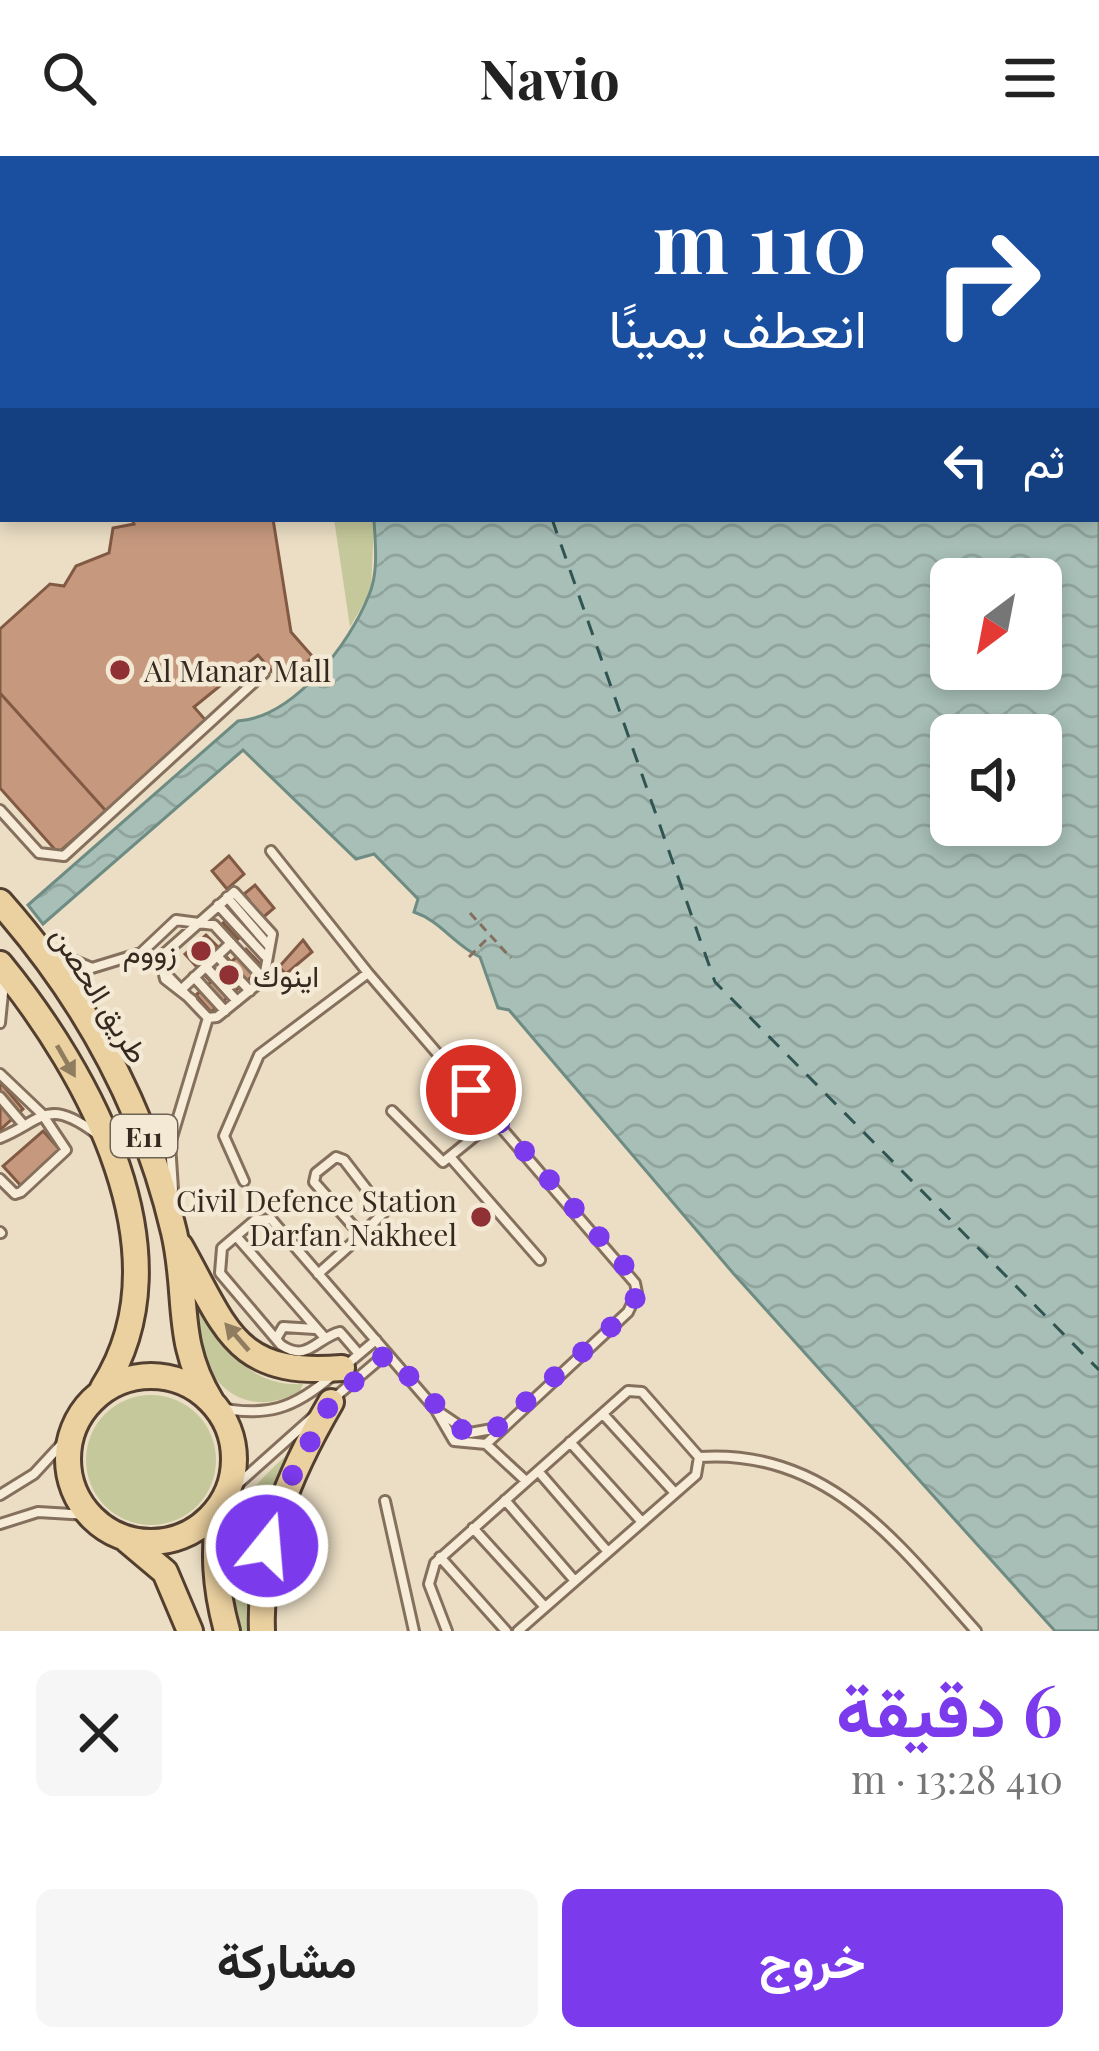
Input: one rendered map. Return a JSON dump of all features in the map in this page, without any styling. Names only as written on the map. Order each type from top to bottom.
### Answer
[{"type":"main road","name":"طريق الحصن","points":[[0,902],[36,942],[73,995],[129,1097],[176,1238],[187,1355],[213,1404]]},
{"type":"main road","name":"E11","points":[[2,967],[50,1033],[109,1144],[128,1213],[139,1292],[120,1361],[101,1391]]},
{"type":"main road","points":[[176,1238],[238,1343],[260,1361],[284,1370],[351,1361]]},
{"type":"main road","points":[[190,1631],[165,1572],[88,1515],[70,1475],[70,1435],[82,1410],[101,1391],[151,1375],[177,1379],[213,1404],[234,1449],[214,1568],[227,1631]]},
{"type":"main road","points":[[262,1631],[267,1546],[281,1497],[331,1402]]},
{"type":"main road","points":[[125,1538],[152,1542],[178,1538],[225,1499]]},
{"type":"lane","points":[[0,810],[40,853],[64,856],[264,674]]},
{"type":"lane","points":[[271,851],[368,973],[630,1272],[638,1293],[628,1312],[486,1444],[464,1446],[454,1441],[436,1410],[271,1219],[260,1217],[222,1248],[218,1267],[276,1339],[302,1353],[340,1332],[351,1361]]},
{"type":"lane","points":[[159,963],[227,897],[238,894],[269,929],[264,979],[225,1011],[208,1018]]},
{"type":"lane","points":[[218,905],[267,952]]},
{"type":"lane","points":[[36,942],[92,968],[141,952],[176,920],[203,920],[264,979]]},
{"type":"lane","points":[[183,987],[231,943]]},
{"type":"lane","points":[[141,952],[159,963],[208,1018]]},
{"type":"lane","points":[[218,956],[250,991]]},
{"type":"lane","points":[[159,963],[183,998],[194,1000]]},
{"type":"lane","points":[[0,1023],[2,967]]},
{"type":"lane","points":[[206,967],[237,1001]]},
{"type":"lane","points":[[244,1181],[226,1145],[224,1126],[253,1063],[368,973]]},
{"type":"lane","points":[[194,977],[225,1011]]},
{"type":"lane","points":[[176,1238],[170,1144],[208,1018]]},
{"type":"lane","points":[[0,1074],[42,1114],[64,1145],[63,1156],[21,1192],[15,1194],[0,1179]]},
{"type":"lane","points":[[0,1097],[23,1124]]},
{"type":"lane","points":[[392,1111],[440,1162],[496,1119]]},
{"type":"lane","points":[[0,1138],[42,1114],[68,1117],[109,1144]]},
{"type":"lane","points":[[0,1120],[11,1133]]},
{"type":"lane","points":[[318,1274],[361,1235],[384,1207],[336,1157],[316,1173],[314,1182],[361,1235]]},
{"type":"lane","points":[[451,1158],[540,1260]]},
{"type":"lane","points":[[236,1235],[325,1338]]},
{"type":"lane","points":[[276,1339],[287,1326],[317,1329]]},
{"type":"lane","points":[[213,1404],[258,1414],[280,1411],[305,1399],[376,1340]]},
{"type":"lane","points":[[225,1499],[387,1353]]},
{"type":"lane","points":[[447,1631],[429,1585],[440,1557],[628,1391],[638,1390],[699,1457],[768,1461],[847,1496],[879,1524],[976,1631]]},
{"type":"lane","points":[[436,1410],[470,1433],[505,1425]]},
{"type":"lane","points":[[603,1414],[675,1493]]},
{"type":"lane","points":[[0,1495],[34,1474],[70,1435]]},
{"type":"lane","points":[[570,1442],[642,1522]]},
{"type":"lane","points":[[486,1444],[526,1481]]},
{"type":"lane","points":[[518,1631],[698,1471],[699,1457]]},
{"type":"lane","points":[[538,1471],[608,1552]]},
{"type":"lane","points":[[505,1500],[575,1581]]},
{"type":"lane","points":[[385,1501],[414,1631]]},
{"type":"lane","points":[[0,1524],[38,1512],[88,1515]]},
{"type":"lane","points":[[473,1528],[545,1607]]},
{"type":"lane","points":[[440,1557],[506,1631]]},
{"type":"path","points":[[470,913],[512,958]]},
{"type":"path","points":[[469,957],[490,935]]},
{"type":"green space","points":[[334,522],[374,522],[371,591],[350,627]]},
{"type":"green space","points":[[200,1306],[241,1362],[268,1379],[303,1384],[300,1391],[256,1402],[222,1386],[201,1351]]},
{"type":"green space","points":[[151,1395],[176,1400],[197,1414],[211,1435],[216,1460],[211,1485],[197,1506],[176,1520],[151,1525],[126,1520],[105,1506],[91,1485],[86,1460],[91,1435],[105,1414],[126,1400]]},
{"type":"green space","points":[[290,1452],[294,1455],[259,1540],[251,1631],[240,1631],[228,1573],[229,1531],[249,1494]]},
{"type":"water","points":[[374,522],[1099,522],[1099,1631],[1055,1631],[733,1273],[509,1010],[498,1008],[480,957],[414,912],[418,899],[374,854],[356,859],[243,750],[43,924],[28,905],[238,721],[279,707],[299,693],[334,656],[372,586]]},
{"type":"building","name":"Al Manar Mall","points":[[273,522],[291,632],[313,657],[282,683],[258,655],[194,707],[208,723],[106,811],[0,693],[0,629],[50,584],[64,586],[76,566],[109,553],[113,528]]},
{"type":"building","points":[[0,693],[106,811],[58,853],[0,788]]},
{"type":"building","points":[[229,856],[244,874],[227,889],[212,871]]},
{"type":"building","points":[[255,885],[274,908],[238,939],[223,923],[249,900],[244,894]]},
{"type":"building","name":"زووم","points":[[206,935],[218,947],[197,967],[185,954]]},
{"type":"building","points":[[303,940],[312,952],[286,974],[279,967]]},
{"type":"building","name":"اينوك","points":[[218,947],[231,962],[246,949],[263,967],[211,1012],[196,995],[211,982],[197,967]]},
{"type":"building","points":[[0,1082],[23,1109],[0,1130]]},
{"type":"building","points":[[43,1131],[62,1152],[22,1187],[3,1166]]},
{"type":"ferry route","points":[[553,522],[715,982],[1099,1370]]},
{"type":"place","name":"Al Manar Mall","points":[[120,670]]},
{"type":"place","name":"زووم","points":[[201,951]]},
{"type":"place","name":"اينوك","points":[[229,975]]},
{"type":"place","name":"Civil Defence Station Darfan Nakheel","points":[[481,1217]]},
{"type":"route","points":[[267,1546],[281,1497],[331,1402],[387,1353],[436,1410],[458,1428],[482,1433],[505,1425],[628,1312],[638,1293],[630,1272],[471,1090]]}]
